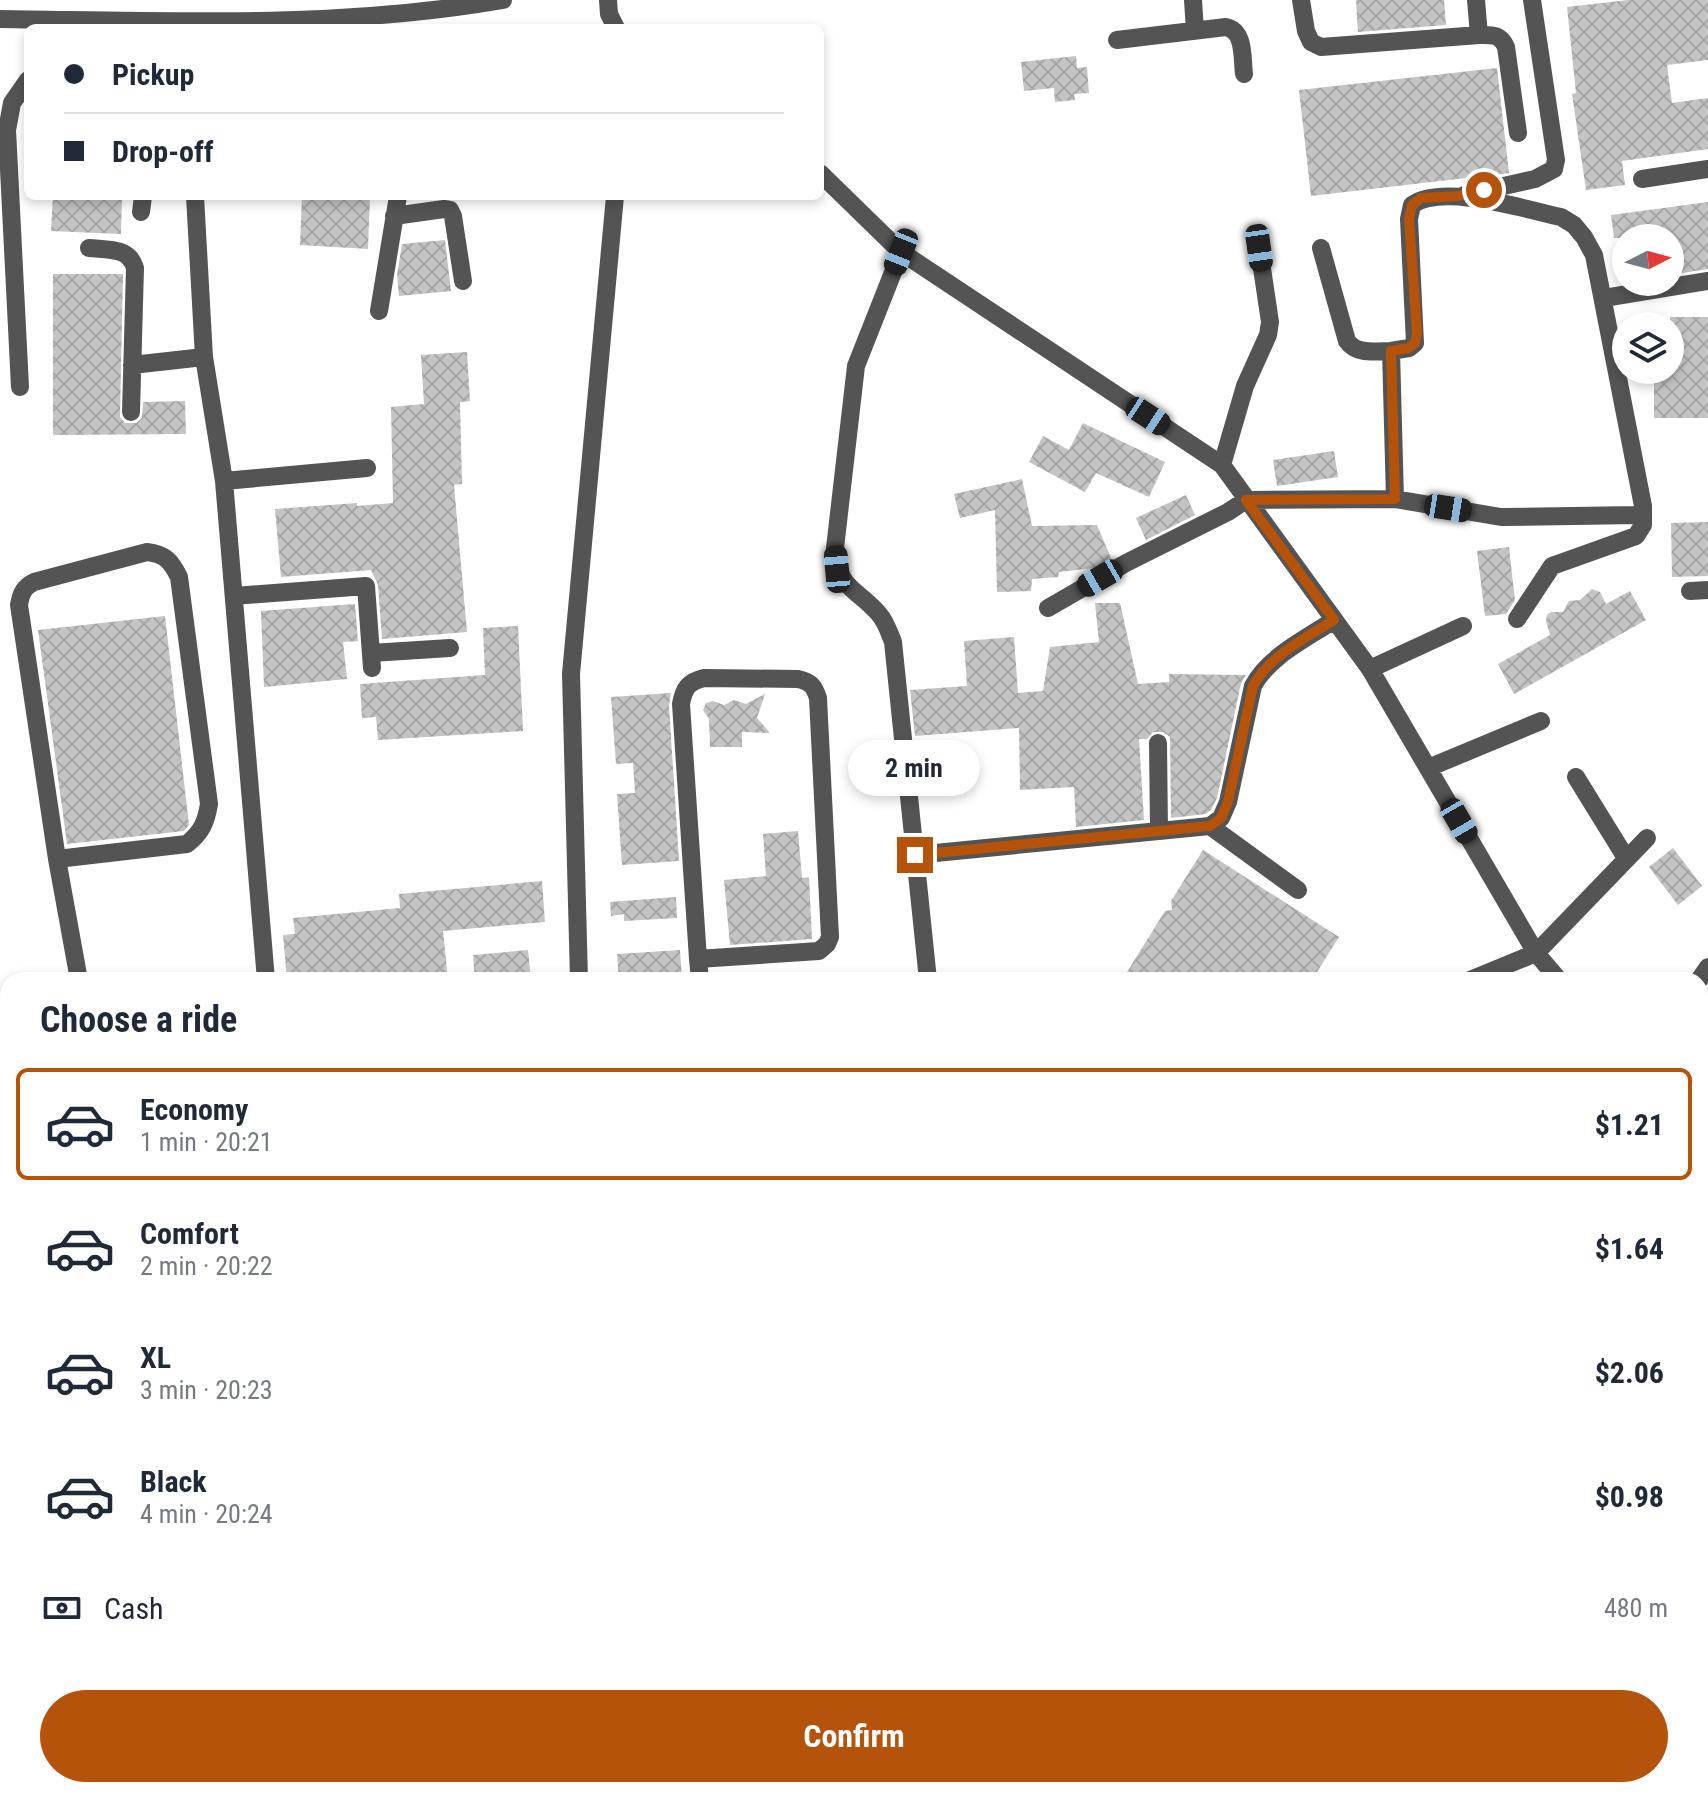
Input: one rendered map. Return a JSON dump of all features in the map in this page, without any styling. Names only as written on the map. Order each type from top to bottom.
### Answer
[{"type":"street","points":[[0,19],[48,24],[182,24],[370,18],[435,20],[503,0]]},
{"type":"street","points":[[608,0],[609,14],[614,24]]},
{"type":"street","points":[[1193,0],[1195,31]]},
{"type":"street","points":[[1301,0],[1306,31],[1311,42],[1321,47],[1479,35],[1494,35],[1502,39],[1506,47],[1518,133]]},
{"type":"street","points":[[1476,0],[1479,35]]},
{"type":"street","points":[[1321,248],[1347,341],[1352,348],[1359,351],[1391,351],[1409,348],[1415,343],[1409,219],[1412,205],[1421,198],[1458,196],[1535,179],[1554,169],[1556,160],[1532,0]]},
{"type":"street","points":[[1117,40],[1234,29],[1238,34],[1244,74]]},
{"type":"street","points":[[20,387],[6,103],[24,84]]},
{"type":"street","points":[[1642,179],[1708,169]]},
{"type":"street","points":[[824,177],[901,252],[1222,465],[1370,669],[1536,953],[1552,972]]},
{"type":"street","points":[[1458,196],[1561,217],[1574,225],[1584,237],[1594,255],[1604,298],[1643,512],[1643,525],[1636,536],[1552,566],[1517,619]]},
{"type":"street","points":[[195,200],[204,357],[224,481],[265,972]]},
{"type":"street","points":[[379,311],[397,200]]},
{"type":"street","points":[[579,972],[571,674],[615,200]]},
{"type":"street","points":[[394,216],[450,210],[463,281]]},
{"type":"street","points":[[89,248],[126,252],[135,268],[131,412]]},
{"type":"street","points":[[1222,465],[1245,386],[1268,335],[1270,322],[1259,248]]},
{"type":"street","points":[[901,252],[856,366],[835,548],[837,569],[845,584],[877,612],[893,642],[927,972]]},
{"type":"street","points":[[1604,298],[1708,281]]},
{"type":"street","points":[[1391,351],[1395,499]]},
{"type":"street","points":[[132,365],[204,357]]},
{"type":"street","points":[[224,481],[367,468]]},
{"type":"street","points":[[1048,608],[1246,500],[1395,499],[1501,517],[1632,516],[1643,512]]},
{"type":"street","points":[[57,859],[187,844],[199,834],[205,823],[209,804],[179,577],[172,563],[160,553],[147,552],[34,582],[26,586],[19,605],[57,859],[78,972]]},
{"type":"street","points":[[234,596],[366,586],[371,660],[450,648]]},
{"type":"street","points":[[915,855],[1210,826],[1221,818],[1228,802],[1253,686],[1260,674],[1271,662],[1334,620]]},
{"type":"street","points":[[1370,669],[1463,626]]},
{"type":"street","points":[[698,959],[819,951],[830,937],[818,698],[807,681],[704,678],[692,681],[683,691],[681,704],[698,959],[699,972]]},
{"type":"street","points":[[1428,768],[1541,721]]},
{"type":"street","points":[[1158,743],[1159,831]]},
{"type":"street","points":[[1576,777],[1626,858]]},
{"type":"street","points":[[1210,826],[1298,890]]},
{"type":"street","points":[[1490,972],[1536,953],[1647,838]]},
{"type":"building","points":[[1356,0],[1444,0],[1446,25],[1358,32]]},
{"type":"building","points":[[1628,0],[1708,0],[1708,60],[1667,65],[1672,103],[1708,98],[1708,149],[1622,161],[1625,185],[1586,190],[1572,94],[1576,93],[1567,7]]},
{"type":"building","points":[[1076,56],[1077,68],[1087,67],[1089,93],[1074,94],[1075,100],[1055,102],[1054,88],[1024,91],[1021,62]]},
{"type":"building","points":[[1497,68],[1509,173],[1311,196],[1299,90]]},
{"type":"building","points":[[53,200],[122,200],[121,234],[51,231]]},
{"type":"building","points":[[302,200],[370,200],[368,249],[300,245]]},
{"type":"building","points":[[1708,202],[1708,269],[1684,273],[1684,224],[1612,224],[1611,215]]},
{"type":"building","points":[[445,240],[451,291],[399,296],[397,275],[402,244]]},
{"type":"building","points":[[53,274],[123,274],[120,417],[125,423],[136,423],[142,418],[143,402],[185,401],[186,434],[53,435]]},
{"type":"building","points":[[1684,317],[1708,317],[1708,418],[1654,418],[1654,384],[1684,384]]},
{"type":"building","points":[[467,352],[470,401],[460,402],[462,484],[454,485],[467,632],[382,639],[378,585],[371,570],[281,577],[275,509],[393,503],[391,407],[424,404],[421,355]]},
{"type":"building","points":[[1083,423],[1165,462],[1149,497],[1096,473],[1085,492],[1029,462],[1043,436],[1069,450]]},
{"type":"building","points":[[1334,451],[1338,477],[1277,486],[1273,460]]},
{"type":"building","points":[[1022,479],[1032,526],[1097,525],[1111,558],[1094,568],[1059,572],[1058,577],[1032,579],[1031,591],[997,592],[995,510],[960,518],[954,494]]},
{"type":"building","points":[[1186,495],[1195,515],[1146,540],[1136,518]]},
{"type":"building","points":[[1708,522],[1708,576],[1672,577],[1671,523]]},
{"type":"building","points":[[1509,547],[1515,600],[1506,614],[1485,616],[1477,551]]},
{"type":"building","points":[[1592,589],[1600,592],[1606,604],[1630,591],[1646,620],[1514,694],[1498,664],[1550,635],[1547,615],[1563,612],[1569,601],[1580,600]]},
{"type":"building","points":[[1095,603],[1120,603],[1138,684],[1169,682],[1169,674],[1246,675],[1241,683],[1217,798],[1206,814],[1171,818],[1170,737],[1163,732],[1153,732],[1147,739],[1139,739],[1144,820],[1076,827],[1074,787],[1020,790],[1019,728],[915,736],[910,690],[967,686],[964,641],[1014,637],[1018,693],[1043,691],[1050,647],[1099,642]]},
{"type":"building","points":[[355,604],[358,641],[343,642],[347,679],[264,687],[261,611]]},
{"type":"building","points":[[165,616],[189,825],[184,831],[67,844],[38,630]]},
{"type":"building","points":[[518,626],[523,731],[378,740],[376,717],[362,718],[360,684],[485,675],[483,628]]},
{"type":"building","points":[[671,693],[669,705],[679,861],[622,865],[617,794],[635,793],[633,763],[616,764],[611,697]]},
{"type":"building","points":[[765,694],[757,718],[770,733],[742,732],[742,747],[710,747],[709,719],[703,710],[706,703],[713,701],[724,705],[734,700],[746,704]]},
{"type":"building","points":[[798,831],[802,878],[809,877],[812,939],[730,945],[724,880],[766,876],[763,834]]},
{"type":"building","points":[[1673,848],[1702,886],[1678,905],[1649,867]]},
{"type":"building","points":[[1203,850],[1339,937],[1317,972],[1127,972],[1165,911],[1172,910],[1171,901]]},
{"type":"building","points":[[542,881],[545,922],[443,931],[447,972],[286,972],[283,935],[295,934],[293,918],[400,908],[399,894]]},
{"type":"building","points":[[676,897],[677,918],[624,921],[624,914],[611,916],[610,902]]},
{"type":"building","points":[[528,950],[530,972],[474,972],[473,955]]},
{"type":"building","points":[[680,950],[681,972],[618,972],[617,954]]},
{"type":"route","points":[[915,855],[1210,826],[1221,818],[1228,802],[1253,686],[1271,662],[1334,620],[1246,500],[1395,499],[1391,351],[1409,348],[1415,343],[1417,333],[1409,219],[1412,205],[1421,198],[1458,196],[1484,190]]}]
